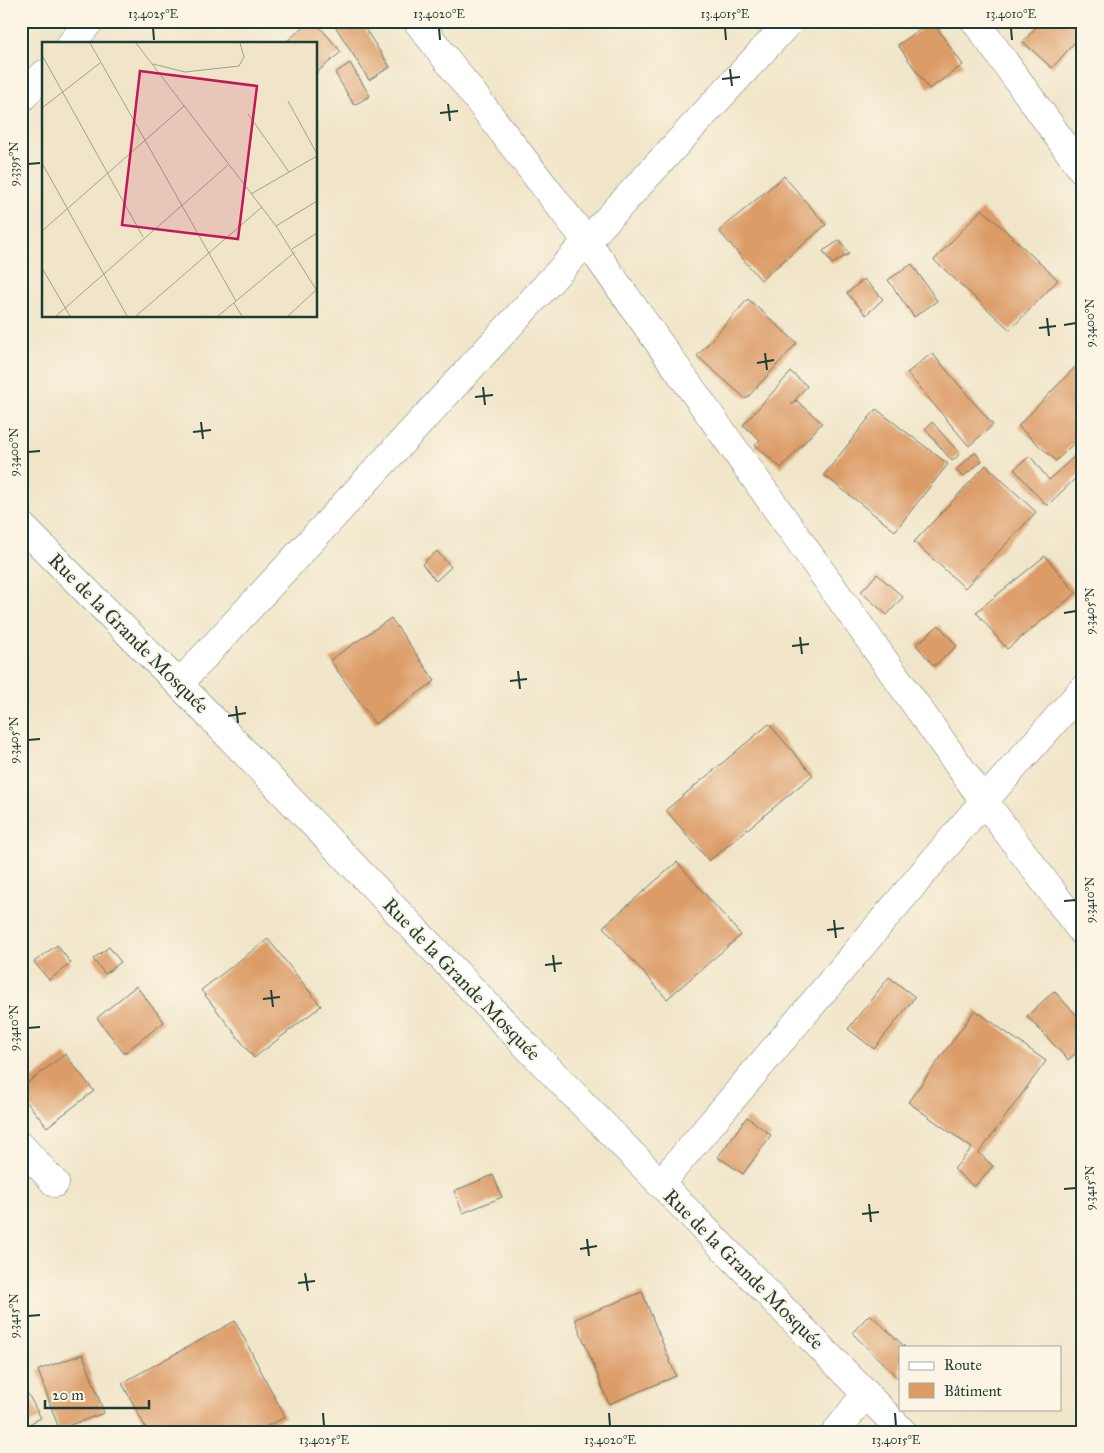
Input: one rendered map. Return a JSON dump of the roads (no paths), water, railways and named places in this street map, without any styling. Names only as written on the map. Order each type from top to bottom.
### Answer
[{"type":"street","points":[[72,42],[90,21]]},
{"type":"street","points":[[417,21],[588,243],[984,801],[1083,933]]},
{"type":"street","points":[[179,684],[588,243],[790,21]]},
{"type":"street","points":[[975,21],[1083,171]]},
{"type":"street","points":[[21,99],[42,76]]},
{"type":"street","name":"Rue de la Grande Mosquée","points":[[21,525],[179,684],[660,1184],[904,1432]]},
{"type":"street","points":[[660,1184],[984,801],[1083,689]]},
{"type":"street","points":[[21,1146],[55,1183]]},
{"type":"street","points":[[836,1432],[866,1393]]}]
